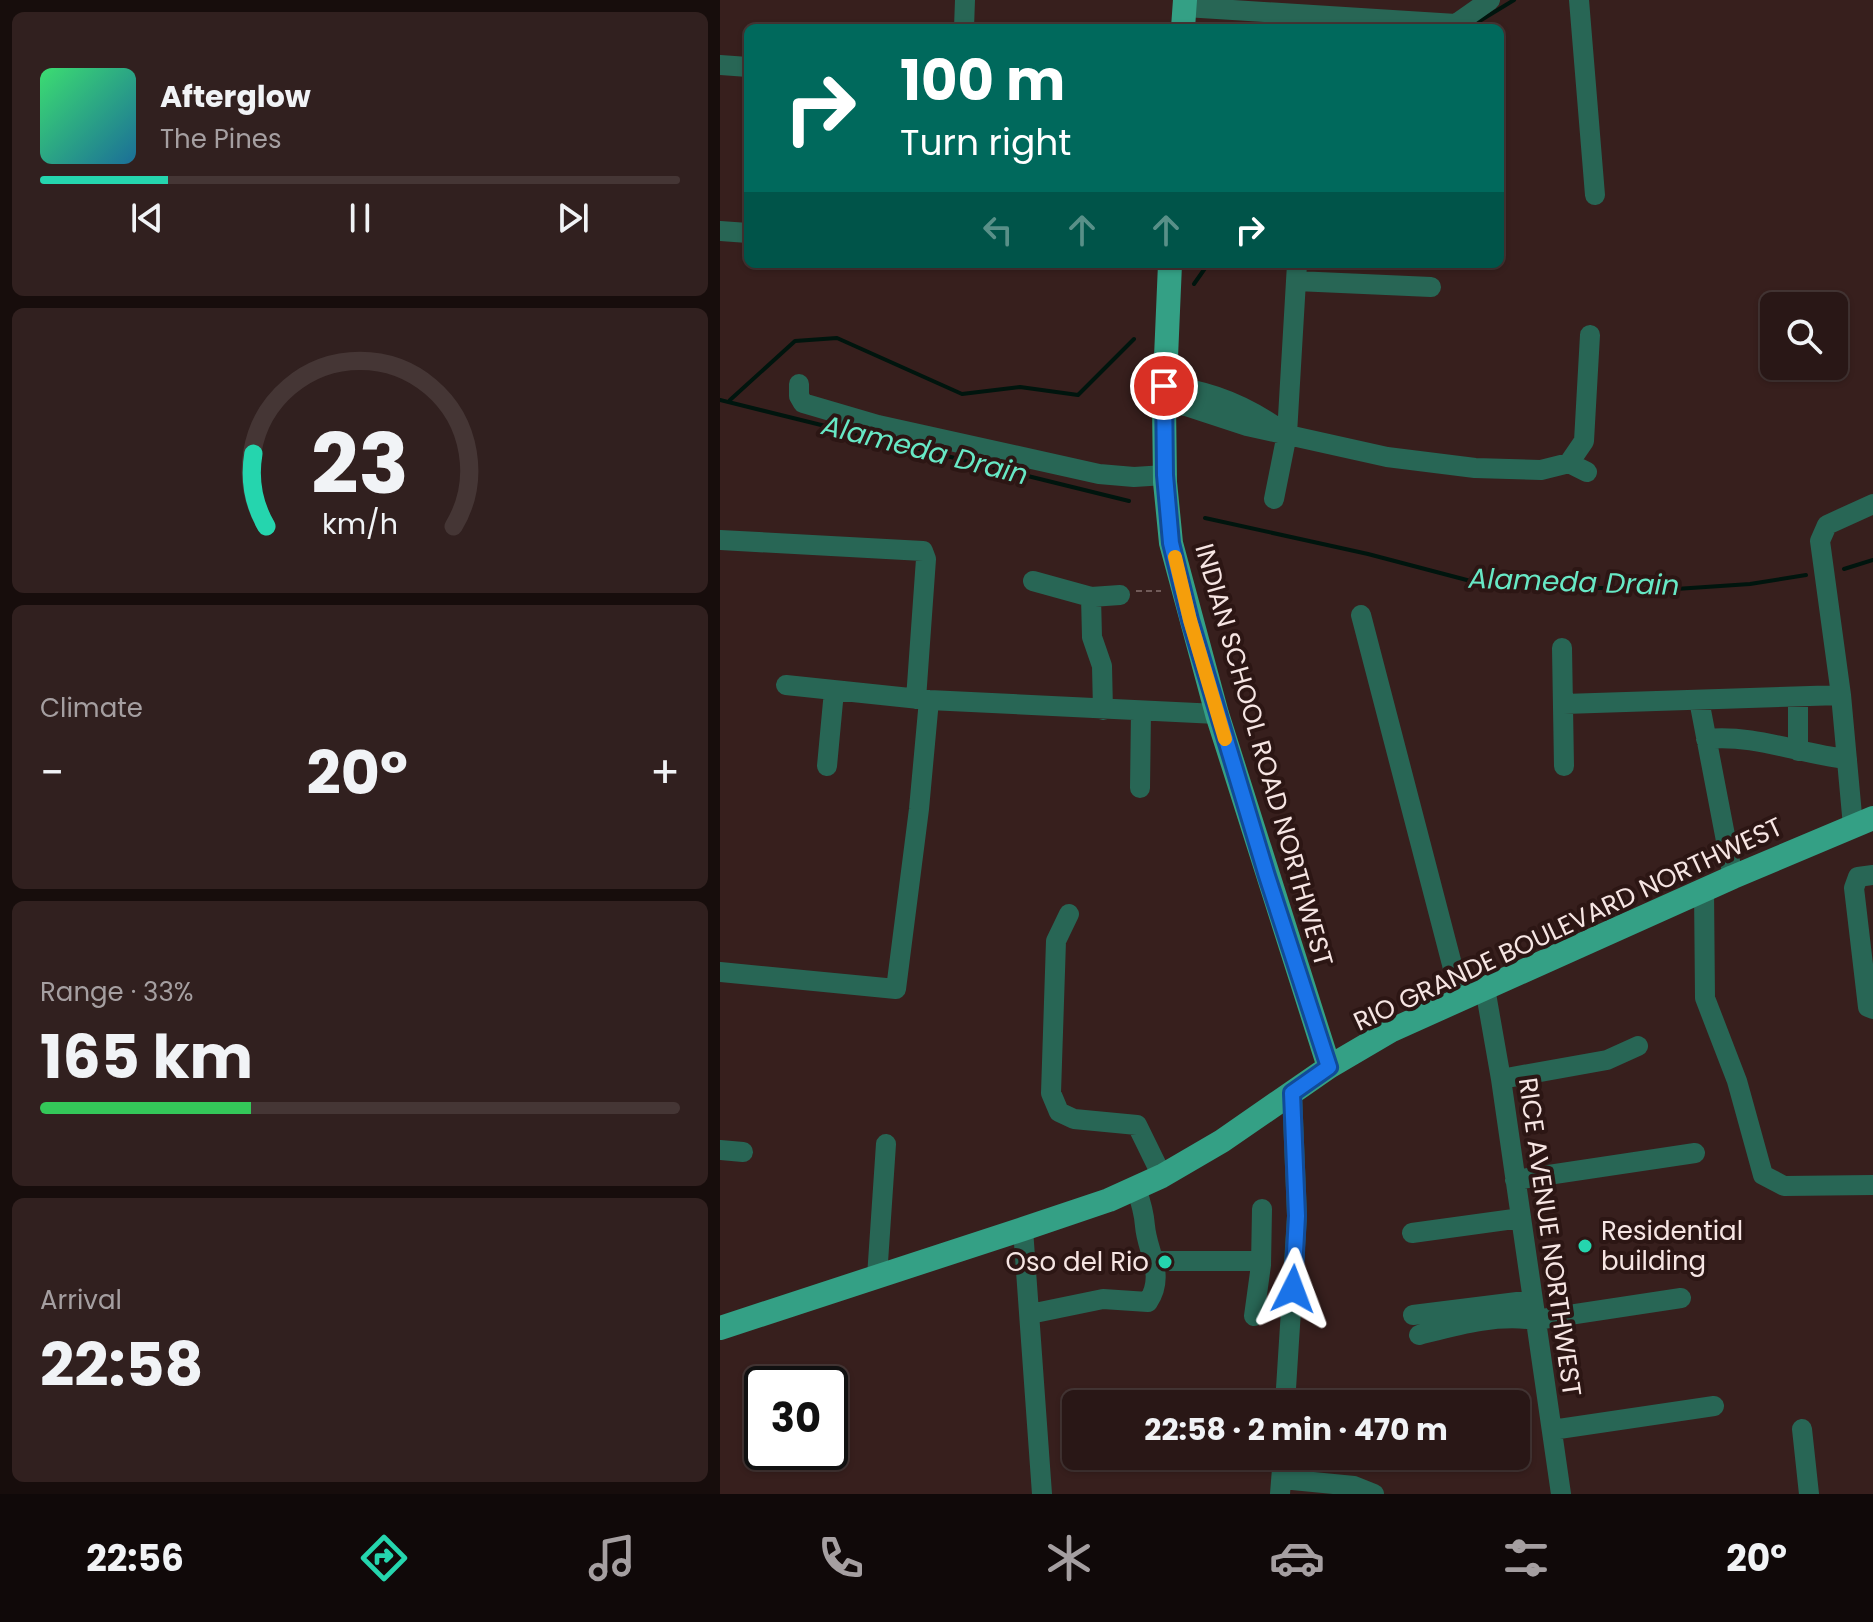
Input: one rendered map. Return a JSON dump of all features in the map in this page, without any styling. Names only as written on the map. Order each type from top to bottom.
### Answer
[{"type":"main road","name":"INDIAN SCHOOL ROAD NORTHWEST","points":[[1170,268],[1164,395],[1165,478],[1171,543],[1217,714],[1329,1067]]},
{"type":"main road","name":"RIO GRANDE BOULEVARD NORTHWEST","points":[[720,1328],[1023,1229],[1136,1188],[1222,1141],[1329,1067],[1392,1030],[1863,822]]},
{"type":"street","points":[[964,24],[965,0]]},
{"type":"street","points":[[1184,12],[1456,24],[1490,0]]},
{"type":"street","points":[[1579,0],[1595,195]]},
{"type":"street","points":[[720,65],[744,67]]},
{"type":"street","points":[[720,231],[744,233]]},
{"type":"street","points":[[1274,499],[1287,434],[1297,273],[1431,287]]},
{"type":"street","points":[[1164,395],[1186,406],[1247,426],[1387,457],[1475,468],[1578,468],[1584,441],[1590,335]]},
{"type":"street","points":[[799,384],[799,396],[803,403],[878,425],[1099,474],[1165,478]]},
{"type":"street","points":[[1863,822],[1847,759],[1820,541],[1827,525],[1873,504]]},
{"type":"street","points":[[720,540],[923,551],[926,559],[919,809],[896,989],[720,972]]},
{"type":"street","points":[[1033,581],[1091,597],[1120,595]]},
{"type":"street","points":[[1091,597],[1092,637],[1102,666],[1103,710]]},
{"type":"street","points":[[1361,615],[1461,999]]},
{"type":"street","points":[[1562,648],[1564,766]]},
{"type":"street","points":[[786,685],[923,700],[1217,714]]},
{"type":"street","points":[[827,766],[834,691]]},
{"type":"street","points":[[1564,704],[1841,695]]},
{"type":"street","points":[[1798,697],[1798,751]]},
{"type":"street","points":[[1699,700],[1733,877]]},
{"type":"street","points":[[1140,788],[1141,711]]},
{"type":"street","points":[[1706,739],[1752,739],[1847,759]]},
{"type":"street","points":[[1873,875],[1858,877],[1854,888],[1868,1007],[1873,1009]]},
{"type":"street","points":[[1704,890],[1705,998],[1737,1081],[1763,1175],[1784,1186],[1873,1185]]},
{"type":"street","points":[[1069,914],[1056,941],[1051,1093],[1059,1112],[1074,1119],[1137,1125],[1162,1176]]},
{"type":"street","name":"RICE AVENUE NORTHWEST","points":[[1485,988],[1561,1494]]},
{"type":"street","points":[[1501,1079],[1607,1060],[1638,1046]]},
{"type":"street","points":[[1286,1390],[1297,1216],[1292,1093]]},
{"type":"street","points":[[877,1277],[886,1144]]},
{"type":"street","points":[[720,1150],[743,1152]]},
{"type":"street","points":[[1515,1180],[1695,1153]]},
{"type":"street","points":[[1030,1314],[1103,1299],[1148,1302],[1154,1293],[1156,1261],[1145,1224],[1147,1217],[1136,1188]]},
{"type":"street","points":[[1254,1316],[1261,1265],[1262,1209]]},
{"type":"street","points":[[1412,1233],[1521,1218]]},
{"type":"street","points":[[1023,1229],[1042,1494]]},
{"type":"street","points":[[1156,1261],[1256,1261],[1261,1265]]},
{"type":"street","points":[[1416,1325],[1534,1310],[1681,1298]]},
{"type":"street","points":[[1552,1430],[1714,1406]]},
{"type":"street","points":[[1802,1429],[1809,1494]]},
{"type":"street","points":[[1281,1486],[1354,1486],[1374,1494]]},
{"type":"path","points":[[1120,595],[1125,591],[1161,591]]},
{"type":"waterway","points":[[1475,24],[1514,0]]},
{"type":"waterway","points":[[1194,284],[1205,268]]},
{"type":"waterway","points":[[730,400],[795,341],[837,338],[962,394],[1020,387],[1078,395],[1134,339]]},
{"type":"waterway","name":"Alameda Drain","points":[[720,400],[1129,501]]},
{"type":"waterway","name":"Alameda Drain","points":[[1205,518],[1368,554],[1482,584],[1661,590],[1750,584],[1806,575]]},
{"type":"waterway","name":"Alameda Drain","points":[[1844,569],[1873,560]]},
{"type":"slow traffic","points":[[1175,557],[1225,739]]},
{"type":"place","name":"Residential building","points":[[1585,1246]]},
{"type":"place","name":"Oso del Rio","points":[[1165,1262]]},
{"type":"route","points":[[1164,386],[1165,475],[1171,543],[1217,714],[1329,1067],[1292,1093],[1297,1216],[1293,1289]]}]
